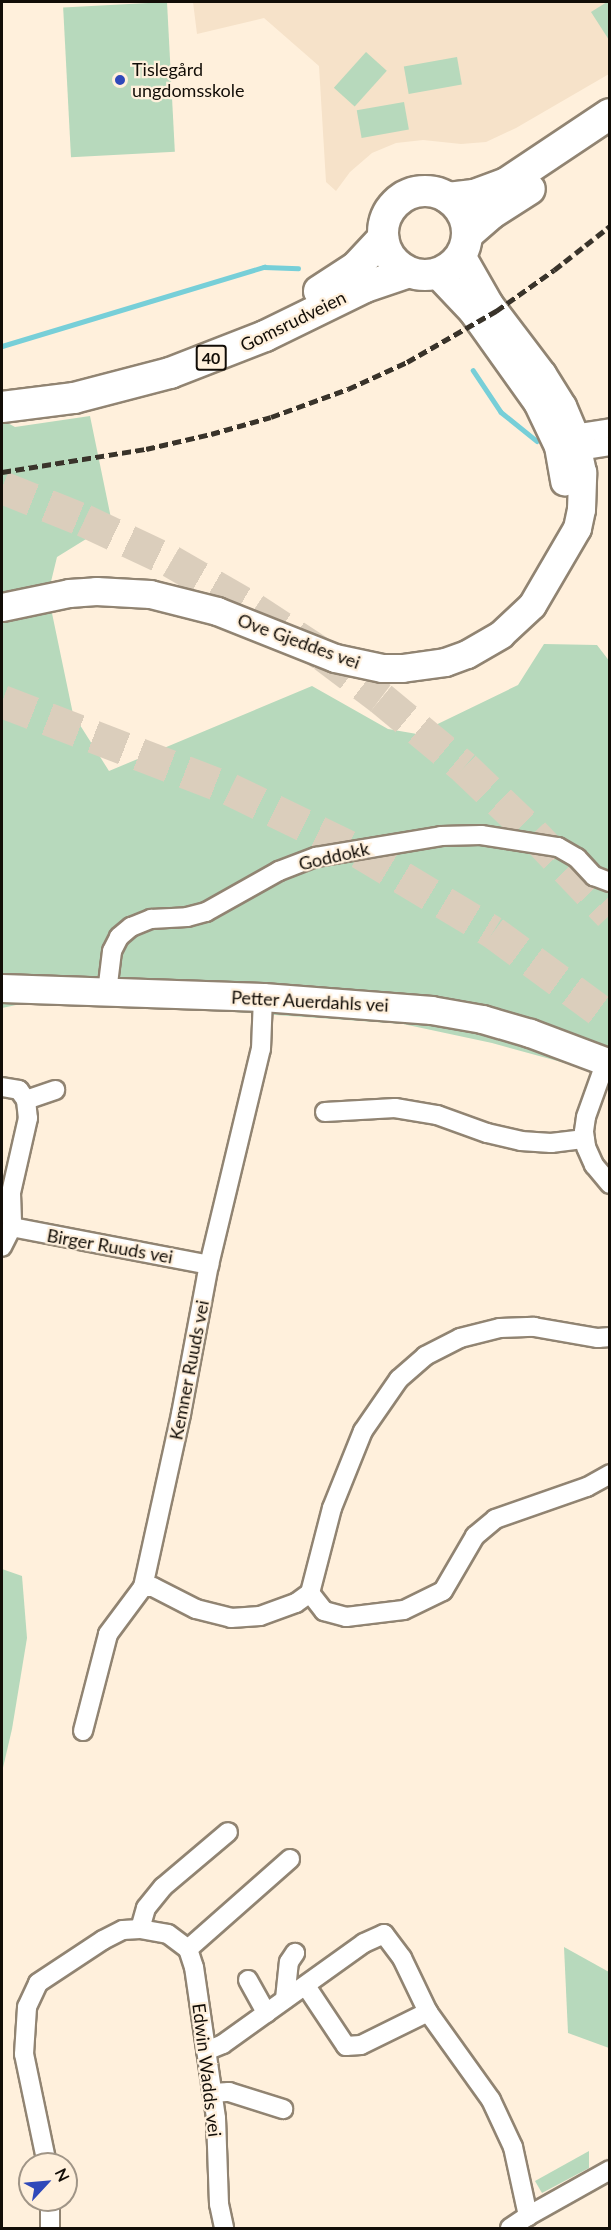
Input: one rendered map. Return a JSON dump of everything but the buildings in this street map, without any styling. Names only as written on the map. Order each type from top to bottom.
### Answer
[{"type":"main road","name":"40","points":[[383,238],[388,213],[402,199],[420,192],[440,194],[448,198],[474,195],[506,184],[609,114]]},
{"type":"main road","name":"40","points":[[423,273],[455,263],[464,245],[491,214],[609,135]]},
{"type":"main road","points":[[448,198],[465,218],[464,245]]},
{"type":"main road","points":[[383,238],[391,258],[423,273]]},
{"type":"main road","name":"Gomsrudveien","points":[[2,390],[71,381],[130,368],[226,334],[334,282],[360,263],[383,238]]},
{"type":"main road","name":"Gomsrudveien","points":[[2,407],[74,398],[170,373],[265,336],[365,287],[423,273]]},
{"type":"street","name":"Ove Gjeddes vei","points":[[2,607],[69,593],[96,591],[150,594],[217,611],[335,658],[374,666],[402,668],[445,662],[467,654],[501,634],[532,605],[558,562],[565,503],[564,473],[570,444],[554,392],[489,304],[464,245]]},
{"type":"street","name":"Ove Gjeddes vei","points":[[423,273],[472,311],[526,384],[544,414],[570,444]]},
{"type":"street","points":[[570,444],[609,428]]},
{"type":"street","points":[[570,444],[609,446]]},
{"type":"street","name":"Goddokk","points":[[107,992],[112,951],[119,937],[131,927],[151,919],[187,917],[206,912],[279,871],[316,857],[441,836],[481,835],[558,847],[577,858],[594,876],[609,882]]},
{"type":"street","name":"Petter Auerdahls vei","points":[[2,988],[263,997],[379,1004],[456,1014],[530,1033],[608,1062]]},
{"type":"street","name":"Kemner Ruuds vei","points":[[82,1731],[108,1634],[143,1587],[181,1414],[209,1265],[261,1049],[263,997]]},
{"type":"street","points":[[608,1062],[586,1117],[585,1139],[594,1165],[609,1184]]},
{"type":"street","points":[[2,1087],[19,1090],[26,1100],[28,1118],[11,1193],[12,1227],[2,1247]]},
{"type":"street","points":[[26,1100],[55,1090]]},
{"type":"street","points":[[325,1112],[396,1108],[437,1115],[487,1133],[521,1141],[551,1143],[585,1139]]},
{"type":"street","name":"Birger Ruuds vei","points":[[12,1227],[209,1265]]},
{"type":"street","points":[[143,1587],[153,1587],[196,1609],[231,1618],[247,1619],[278,1611],[310,1593],[332,1508],[348,1465],[378,1406],[399,1379],[416,1364],[445,1344],[481,1331],[500,1328],[534,1327],[598,1338],[609,1337]]},
{"type":"street","points":[[310,1593],[324,1611],[346,1617],[404,1610],[443,1591],[475,1536],[495,1519],[587,1487],[609,1474]]},
{"type":"street","points":[[140,1929],[146,1908],[163,1887],[228,1832]]},
{"type":"street","points":[[45,2152],[24,2054],[27,2007],[38,1983],[52,1971],[123,1930],[140,1929],[168,1935],[188,1949],[290,1859]]},
{"type":"street","points":[[206,2051],[223,2044],[364,1943],[384,1934],[402,1958],[428,2012],[491,2100],[513,2147],[528,2216]]},
{"type":"street","name":"Edwin Wadds vei","points":[[188,1949],[194,1967],[213,2093],[219,2204],[224,2229]]},
{"type":"street","points":[[285,1999],[289,1962],[295,1953]]},
{"type":"street","points":[[248,1980],[266,2013]]},
{"type":"street","points":[[306,1986],[346,2046],[361,2045],[428,2012]]},
{"type":"street","points":[[213,2093],[229,2092],[283,2109]]},
{"type":"street","points":[[510,2229],[528,2216],[609,2170]]},
{"type":"street","points":[[50,2212],[51,2229]]},
{"type":"shaded area","points":[[193,2],[609,2],[609,74],[516,128],[486,142],[461,144],[423,140],[396,143],[372,153],[350,172],[336,191],[326,182],[319,66],[264,18],[197,34]]},
{"type":"green space","name":"Tislegård ungdomsskole","points":[[167,2],[175,152],[71,157],[63,7]]},
{"type":"green space","points":[[609,2],[609,40],[591,12]]},
{"type":"green space","points":[[366,52],[387,71],[355,106],[334,88]]},
{"type":"green space","points":[[457,57],[462,85],[409,94],[404,66]]},
{"type":"green space","points":[[404,102],[409,130],[362,138],[357,110]]},
{"type":"green space","points":[[90,416],[112,523],[57,557],[48,594],[73,714],[109,771],[312,686],[388,729],[417,734],[518,685],[544,644],[597,645],[610,662],[609,1075],[492,1043],[403,1024],[121,1004],[30,1002],[2,1008],[2,420],[15,427]]},
{"type":"green space","points":[[2,1569],[22,1576],[27,1638],[12,1729],[2,1772]]},
{"type":"green space","points":[[564,1947],[609,1972],[609,2048],[568,2033]]},
{"type":"green space","points":[[589,2151],[589,2168],[542,2193],[535,2181]]},
{"type":"waterway","points":[[2,346],[264,267],[298,268]]},
{"type":"waterway","points":[[473,370],[501,412],[537,441]]},
{"type":"tunnel","points":[[2,487],[84,520],[171,561],[254,609],[324,655],[381,698],[464,767],[533,833],[610,914]]},
{"type":"tunnel","points":[[2,701],[230,789],[360,852],[493,932],[610,1018]]},
{"type":"railway","points":[[2,472],[146,449],[211,434],[271,417],[348,389],[407,362],[496,311],[554,270],[610,226]]},
{"type":"place","name":"Tislegård ungdomsskole","points":[[120,80]]}]
